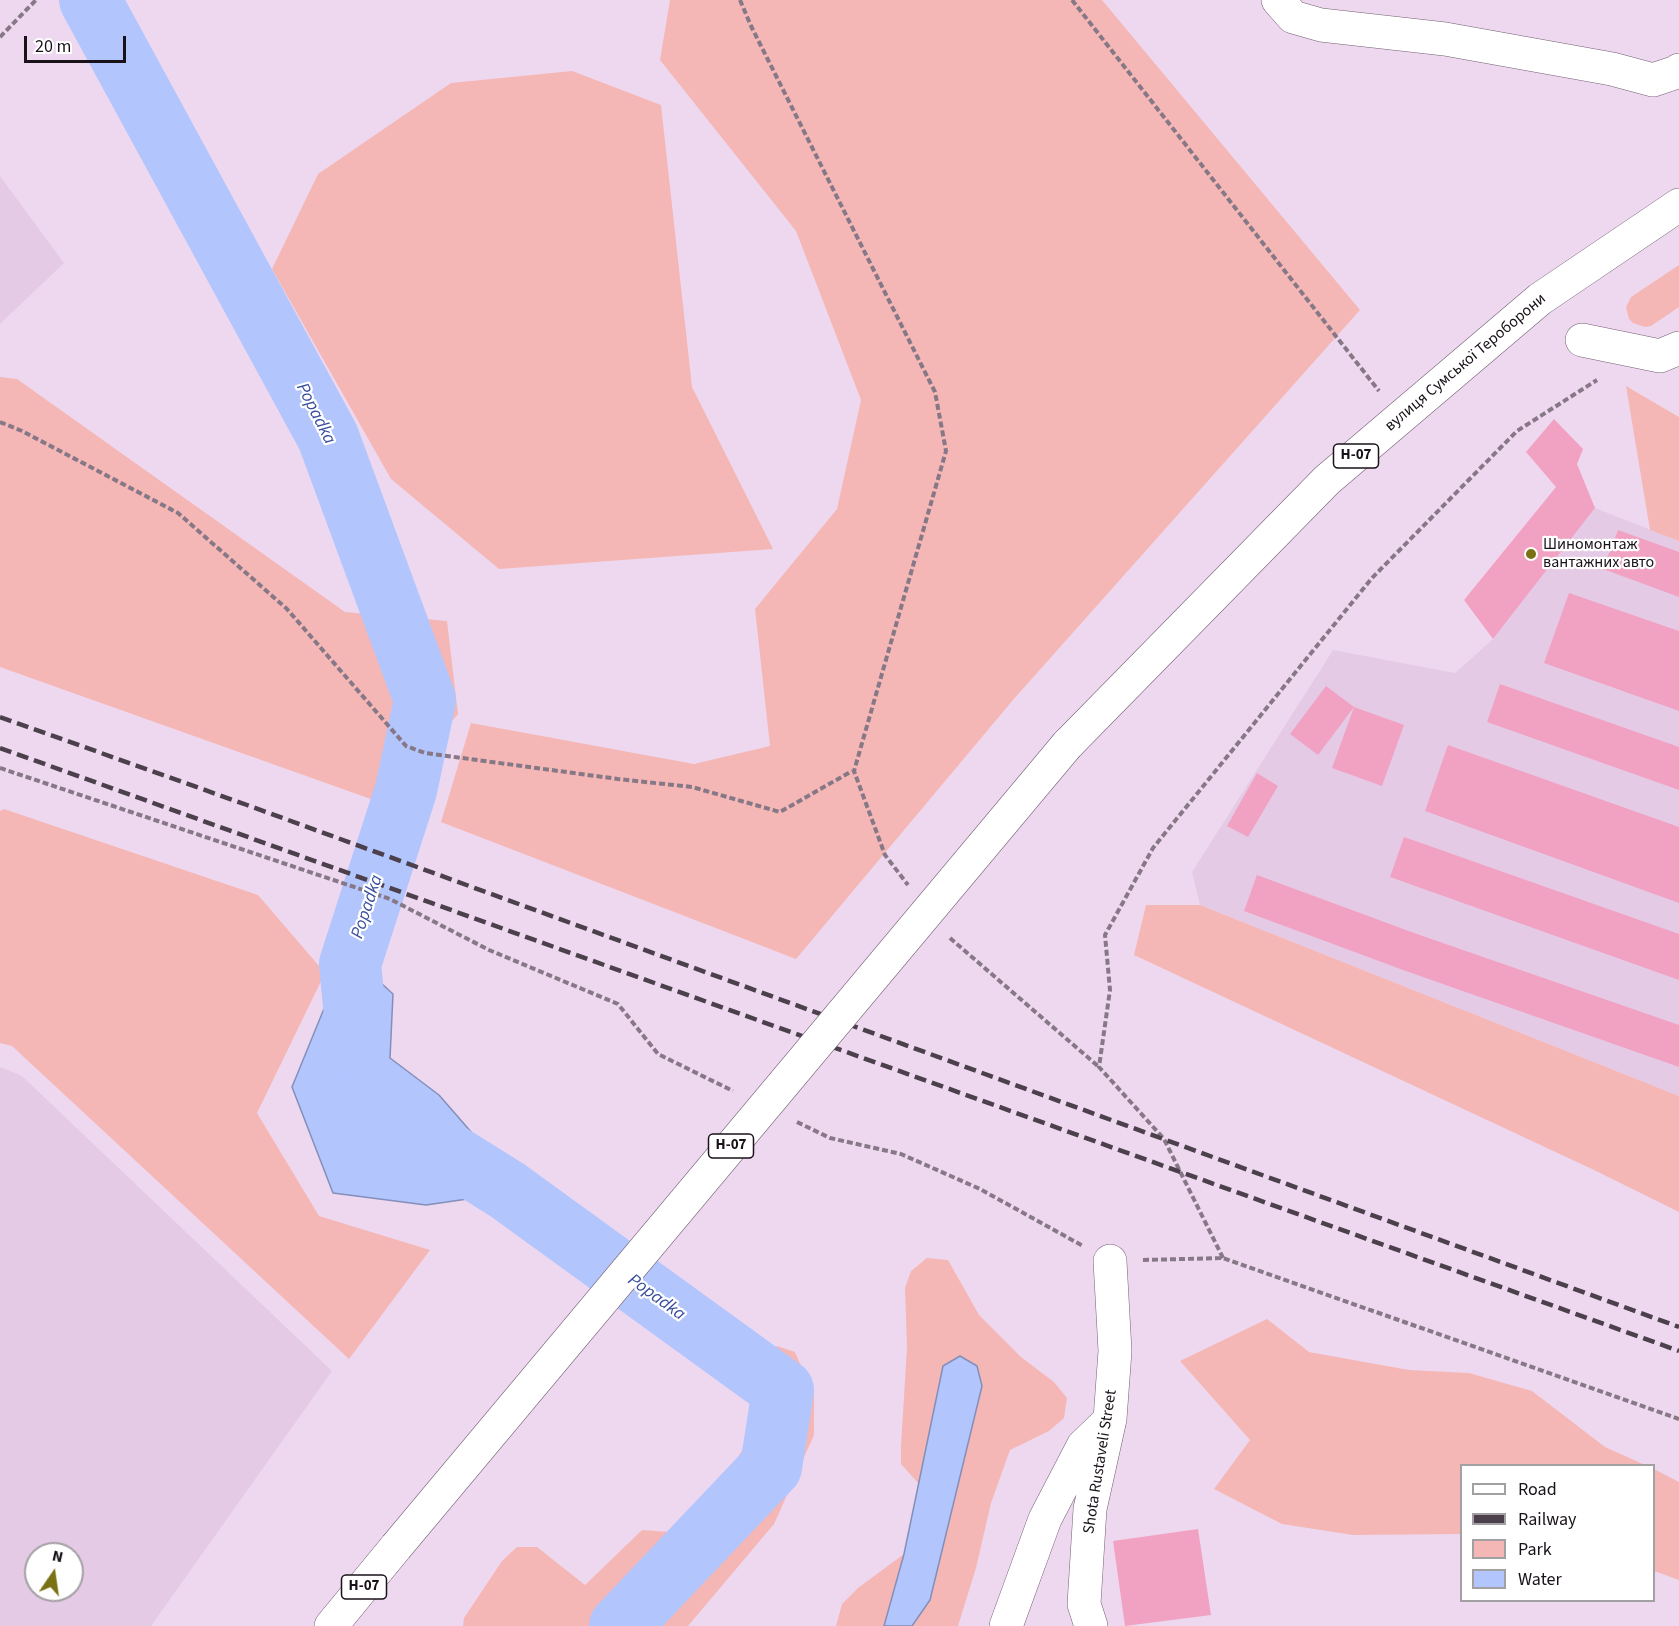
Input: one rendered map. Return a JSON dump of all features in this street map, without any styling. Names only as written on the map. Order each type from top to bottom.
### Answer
[{"type":"main road","points":[[1278,0],[1293,17],[1321,26],[1445,39],[1612,69],[1653,80],[1679,70]]},
{"type":"main road","name":"вулиця Сумської Тероборони","points":[[331,1626],[1067,745],[1327,480],[1540,299],[1679,205]]},
{"type":"main road","points":[[1582,340],[1660,356],[1679,348]]},
{"type":"main road","name":"Shota Rustaveli Street","points":[[1091,1626],[1084,1604],[1090,1509],[1110,1419],[1115,1350],[1110,1261]]},
{"type":"main road","points":[[1006,1626],[1045,1519],[1083,1446],[1110,1419]]},
{"type":"path","points":[[0,37],[36,0]]},
{"type":"path","points":[[740,0],[935,392],[946,451],[854,771],[885,855],[913,891]]},
{"type":"path","points":[[1072,0],[1400,418]]},
{"type":"path","points":[[1099,1067],[1110,990],[1105,935],[1153,848],[1372,578],[1517,431],[1597,380]]},
{"type":"path","points":[[0,422],[22,431],[178,513],[287,609],[406,747],[425,753],[692,787],[780,812],[852,771]]},
{"type":"path","points":[[0,768],[390,899]]},
{"type":"path","points":[[949,937],[1099,1067],[1164,1139],[1223,1258]]},
{"type":"path","points":[[1110,1261],[1223,1258],[1679,1419]]},
{"type":"shaded area","points":[[0,176],[64,263],[0,324]]},
{"type":"shaded area","points":[[1595,508],[1679,541],[1679,1096],[1200,905],[1192,872],[1333,650],[1455,673],[1493,639]]},
{"type":"shaded area","points":[[0,1067],[22,1076],[332,1371],[151,1626],[0,1626]]},
{"type":"green space","points":[[670,0],[1102,0],[1360,310],[1013,700],[796,959],[441,822],[471,723],[694,764],[770,746],[755,609],[837,509],[861,400],[796,231],[660,60]]},
{"type":"green space","points":[[572,71],[661,105],[692,387],[773,549],[499,569],[391,479],[272,269],[318,174],[451,83]]},
{"type":"green space","points":[[1679,265],[1679,307],[1651,326],[1645,327],[1633,323],[1629,319],[1626,307],[1631,297]]},
{"type":"green space","points":[[0,377],[17,379],[345,612],[447,621],[458,714],[382,803],[0,667]]},
{"type":"green space","points":[[1626,386],[1679,417],[1679,541],[1650,530]]},
{"type":"green space","points":[[4,809],[258,895],[325,973],[257,1113],[319,1216],[430,1250],[349,1359],[12,1046],[0,1043],[0,811]]},
{"type":"green space","points":[[1146,905],[1200,905],[1679,1096],[1679,1212],[1134,955]]},
{"type":"green space","points":[[927,1258],[948,1260],[979,1315],[1021,1357],[1054,1382],[1067,1398],[1064,1418],[1049,1431],[1010,1450],[991,1503],[976,1568],[958,1626],[912,1626],[930,1600],[982,1386],[977,1366],[943,1366],[919,1484],[901,1464],[907,1347],[905,1288],[911,1271]]},
{"type":"green space","points":[[1267,1319],[1309,1352],[1409,1370],[1469,1373],[1532,1391],[1605,1447],[1643,1464],[1460,1464],[1460,1534],[1353,1535],[1282,1524],[1214,1489],[1250,1440],[1180,1361]]},
{"type":"green space","points":[[777,1346],[795,1352],[814,1396],[814,1435],[774,1524],[688,1626],[463,1626],[464,1618],[502,1561],[517,1547],[537,1547],[585,1585],[642,1530],[683,1533],[699,1521],[749,1439]]},
{"type":"green space","points":[[1655,1470],[1679,1482],[1679,1580],[1655,1571]]},
{"type":"green space","points":[[904,1554],[884,1626],[836,1626],[842,1604],[858,1588]]},
{"type":"water","points":[[350,964],[369,972],[393,994],[390,1058],[439,1095],[505,1171],[510,1186],[502,1194],[426,1205],[333,1193],[292,1087],[332,989]]},
{"type":"water","points":[[960,1356],[977,1366],[982,1386],[930,1600],[912,1626],[884,1626],[904,1554],[943,1366]]},
{"type":"building","name":"Шиномонтаж вантажних авто","points":[[1554,419],[1583,449],[1577,464],[1595,508],[1493,639],[1464,600],[1556,487],[1526,452]]},
{"type":"building","points":[[1618,530],[1679,552],[1679,597],[1603,569]]},
{"type":"building","points":[[1569,593],[1679,631],[1679,711],[1544,663]]},
{"type":"building","points":[[1500,684],[1679,747],[1679,790],[1487,722]]},
{"type":"building","points":[[1326,686],[1354,707],[1318,755],[1290,734]]},
{"type":"building","points":[[1354,707],[1404,725],[1382,786],[1332,768]]},
{"type":"building","points":[[1448,745],[1679,827],[1679,903],[1425,811]]},
{"type":"building","points":[[1257,773],[1278,786],[1248,837],[1227,826]]},
{"type":"building","points":[[1404,837],[1679,934],[1679,980],[1390,877]]},
{"type":"building","points":[[1257,875],[1417,934],[1679,1025],[1679,1067],[1403,970],[1244,911]]},
{"type":"building","points":[[1198,1529],[1211,1615],[1125,1626],[1113,1541]]},
{"type":"waterway","name":"Popadka","points":[[90,0],[328,437],[425,700],[406,790],[350,964],[358,1047]]},
{"type":"waterway","name":"Popadka","points":[[435,1145],[507,1190],[783,1390],[771,1467],[620,1626]]},
{"type":"railway","points":[[0,717],[1679,1327]]},
{"type":"railway","points":[[0,748],[1679,1351]]},
{"type":"place","name":"Шиномонтаж вантажних авто","points":[[1531,554]]}]
